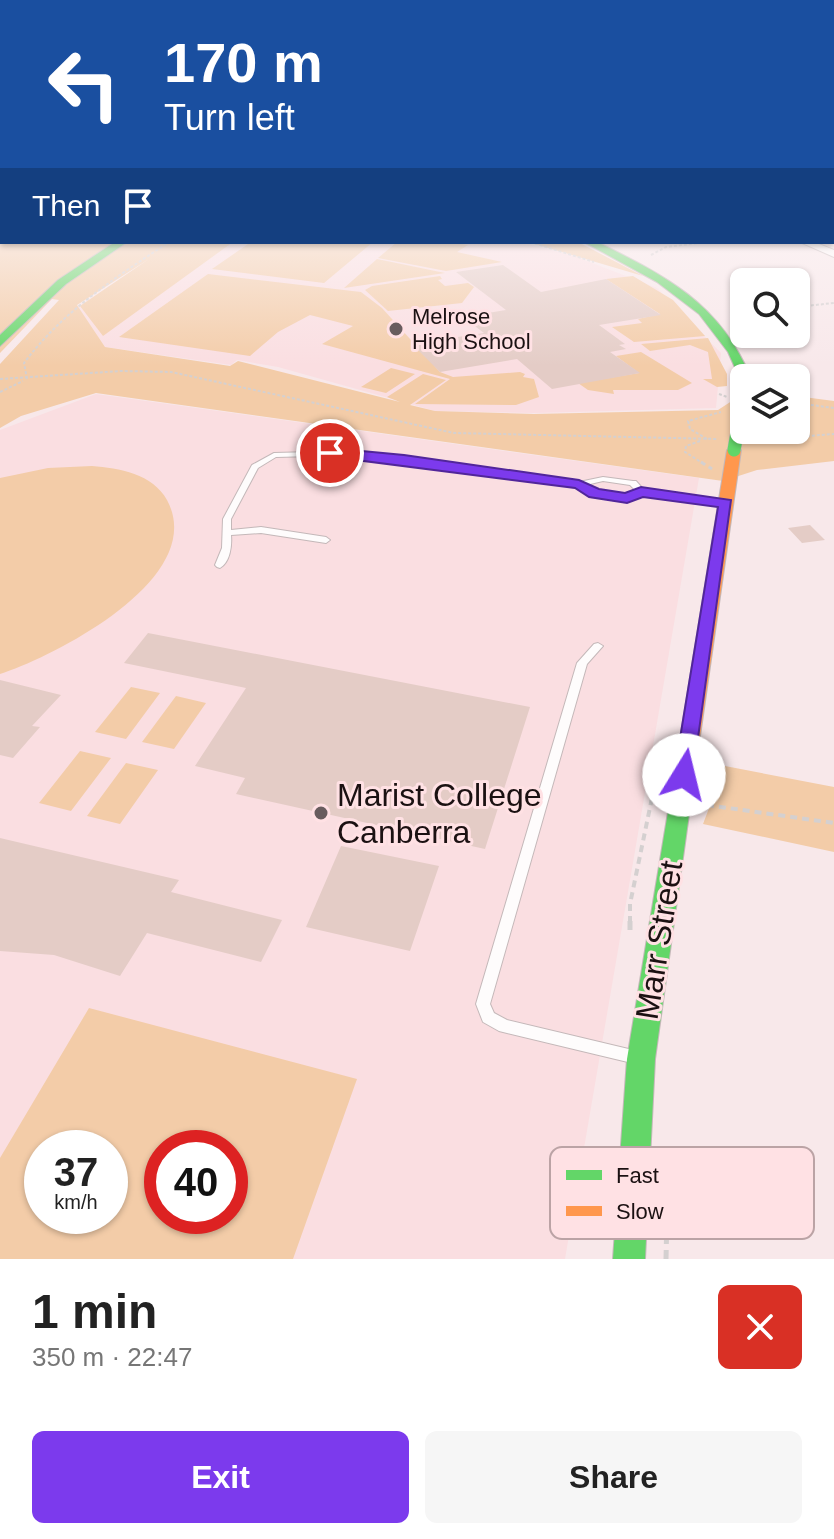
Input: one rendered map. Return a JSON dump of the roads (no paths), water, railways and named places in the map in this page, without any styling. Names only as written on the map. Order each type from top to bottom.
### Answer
[{"type":"street","points":[[0,342],[62,282],[112,249]]},
{"type":"street","points":[[45,301],[131,249]]},
{"type":"street","points":[[602,249],[690,299],[714,319],[739,354],[742,364]]},
{"type":"street","name":"Marr Street","points":[[636,1147],[641,1059],[726,503],[731,444]]},
{"type":"street","name":"Marr Street","points":[[629,1259],[630,1239]]},
{"type":"lane","points":[[220,565],[227,548],[227,519],[255,467],[274,455],[352,453],[579,484],[603,479],[633,483],[641,492]]},
{"type":"lane","points":[[579,484],[594,493],[627,498],[641,492],[726,503]]},
{"type":"lane","points":[[228,533],[261,530],[326,540]]},
{"type":"lane","points":[[598,646],[582,663],[483,1004],[488,1017],[504,1026],[641,1059]]},
{"type":"place","name":"Melrose High School","points":[[396,329]]},
{"type":"place","name":"Marist College Canberra","points":[[321,813]]}]
